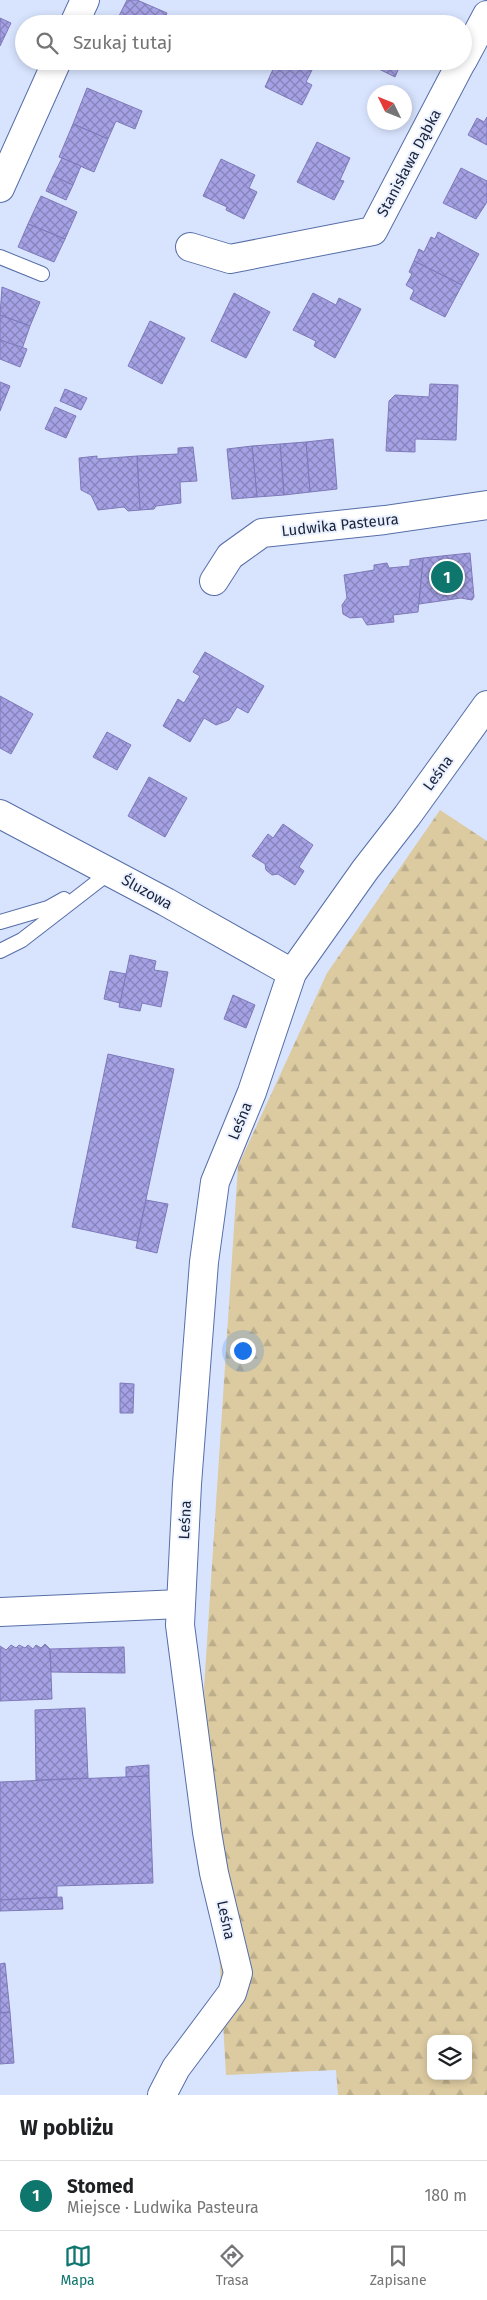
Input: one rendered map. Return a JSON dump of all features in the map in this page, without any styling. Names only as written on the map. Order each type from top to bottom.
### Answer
[{"type":"street","points":[[78,15],[85,0]]},
{"type":"street","name":"Stanisława Dąbka","points":[[472,43],[487,14]]},
{"type":"street","points":[[0,188],[53,70]]},
{"type":"street","name":"Stanisława Dąbka","points":[[190,247],[230,259],[373,231],[458,70]]},
{"type":"street","name":"Ludwika Pasteura","points":[[214,581],[230,556],[262,533],[385,520],[487,505]]},
{"type":"street","name":"Leśna","points":[[162,2095],[176,2068],[232,1993],[238,1973],[214,1873],[207,1832],[184,1664],[180,1604],[204,1262],[215,1182],[252,1092],[292,973],[365,870],[407,816],[487,705]]},
{"type":"street","name":"Śluzowa","points":[[0,814],[110,872],[292,973]]},
{"type":"street","points":[[0,1612],[180,1604]]},
{"type":"lane","points":[[0,257],[42,274]]},
{"type":"lane","points":[[0,922],[48,908],[110,872]]},
{"type":"lane","points":[[0,952],[22,940],[110,872]]},
{"type":"green space","points":[[440,810],[487,841],[487,2095],[338,2095],[336,2070],[226,2075],[204,1688],[238,1166],[327,973]]},
{"type":"building","points":[[127,0],[137,0],[167,13],[166,15],[120,15]]},
{"type":"building","points":[[0,18],[11,23],[0,46]]},
{"type":"building","points":[[273,70],[312,70],[306,82],[312,85],[302,105],[265,87]]},
{"type":"building","points":[[381,70],[398,70],[395,77]]},
{"type":"building","points":[[87,88],[142,111],[135,129],[116,121],[108,139],[73,124]]},
{"type":"building","points":[[487,117],[487,145],[468,135],[477,118],[484,122]]},
{"type":"building","points":[[73,124],[108,139],[94,172],[59,157]]},
{"type":"building","points":[[317,142],[350,158],[340,180],[344,181],[334,200],[297,182]]},
{"type":"building","points":[[62,158],[81,166],[73,185],[53,176]]},
{"type":"building","points":[[221,159],[255,175],[249,188],[257,192],[244,219],[226,210],[227,207],[203,196]]},
{"type":"building","points":[[461,168],[487,181],[487,202],[476,219],[443,203]]},
{"type":"building","points":[[53,176],[73,185],[66,200],[46,191]]},
{"type":"building","points":[[41,196],[77,212],[65,239],[28,224]]},
{"type":"building","points":[[28,224],[65,239],[54,262],[18,247]]},
{"type":"building","points":[[438,232],[479,254],[462,285],[414,261],[419,249],[424,252],[431,237],[435,239]]},
{"type":"building","points":[[414,261],[462,285],[445,317],[410,299],[414,290],[406,285],[412,274],[409,272]]},
{"type":"building","points":[[2,287],[40,302],[30,326],[0,315]]},
{"type":"building","points":[[234,293],[270,312],[246,358],[211,341]]},
{"type":"building","points":[[313,293],[336,305],[339,298],[361,309],[335,358],[314,346],[316,341],[293,330]]},
{"type":"building","points":[[0,315],[30,326],[22,349],[0,340]]},
{"type":"building","points":[[150,321],[185,338],[162,384],[128,366]]},
{"type":"building","points":[[0,340],[27,349],[20,367],[0,359]]},
{"type":"building","points":[[0,382],[10,386],[0,411]]},
{"type":"building","points":[[430,384],[458,385],[456,440],[415,439],[415,452],[386,451],[389,401],[395,395],[429,397]]},
{"type":"building","points":[[65,389],[87,398],[81,410],[60,401]]},
{"type":"building","points":[[55,407],[76,416],[66,438],[45,429]]},
{"type":"building","points":[[333,439],[337,489],[310,492],[306,442]]},
{"type":"building","points":[[306,442],[310,492],[284,495],[280,444]]},
{"type":"building","points":[[280,444],[284,495],[257,497],[252,446]]},
{"type":"building","points":[[252,446],[257,497],[232,499],[227,449]]},
{"type":"building","points":[[193,447],[197,481],[180,482],[181,503],[140,510],[137,456],[178,454],[178,448]]},
{"type":"building","points":[[97,456],[97,459],[137,456],[140,510],[128,511],[124,507],[98,510],[91,495],[81,490],[79,458]]},
{"type":"building","points":[[470,553],[474,597],[472,600],[461,598],[419,604],[423,558]]},
{"type":"building","points":[[423,558],[418,612],[393,615],[394,622],[367,625],[362,617],[350,618],[343,614],[342,605],[347,598],[344,575],[374,570],[374,565],[387,563],[389,568],[410,566],[410,560]]},
{"type":"building","points":[[205,652],[264,686],[248,713],[237,707],[229,720],[216,725],[204,718],[190,742],[163,726],[178,699],[184,703],[200,676],[193,672]]},
{"type":"building","points":[[0,696],[33,714],[11,754],[0,748]]},
{"type":"building","points":[[107,732],[131,745],[117,770],[93,757]]},
{"type":"building","points":[[149,777],[187,798],[165,837],[128,816]]},
{"type":"building","points":[[283,824],[313,845],[299,867],[304,871],[295,885],[278,874],[272,875],[266,870],[265,864],[252,856],[268,834],[273,838]]},
{"type":"building","points":[[130,955],[156,961],[154,970],[168,972],[161,1007],[142,1003],[140,1011],[119,1007]]},
{"type":"building","points":[[110,971],[126,974],[120,1003],[104,999]]},
{"type":"building","points":[[233,995],[255,1005],[246,1028],[224,1019]]},
{"type":"building","points":[[108,1054],[174,1069],[137,1241],[72,1227]]},
{"type":"building","points":[[146,1200],[168,1204],[157,1253],[136,1248]]},
{"type":"building","points":[[120,1383],[134,1384],[133,1413],[120,1413]]},
{"type":"building","points":[[45,1644],[50,1649],[52,1699],[0,1701],[0,1646],[6,1650],[11,1645],[16,1648],[19,1645],[25,1648],[28,1645],[33,1649],[36,1645],[41,1648]]},
{"type":"building","points":[[124,1647],[125,1673],[51,1672],[50,1649]]},
{"type":"building","points":[[85,1708],[88,1778],[36,1780],[35,1710]]},
{"type":"building","points":[[149,1765],[149,1776],[126,1777],[126,1767]]},
{"type":"building","points":[[149,1776],[153,1883],[57,1886],[57,1897],[0,1900],[0,1782]]},
{"type":"building","points":[[62,1897],[63,1909],[0,1911],[0,1900]]},
{"type":"building","points":[[5,1963],[10,2012],[0,2013],[0,1964]]},
{"type":"building","points":[[10,2012],[14,2063],[0,2064],[0,2013]]},
{"type":"place","name":"Stomed","points":[[447,577]]}]
